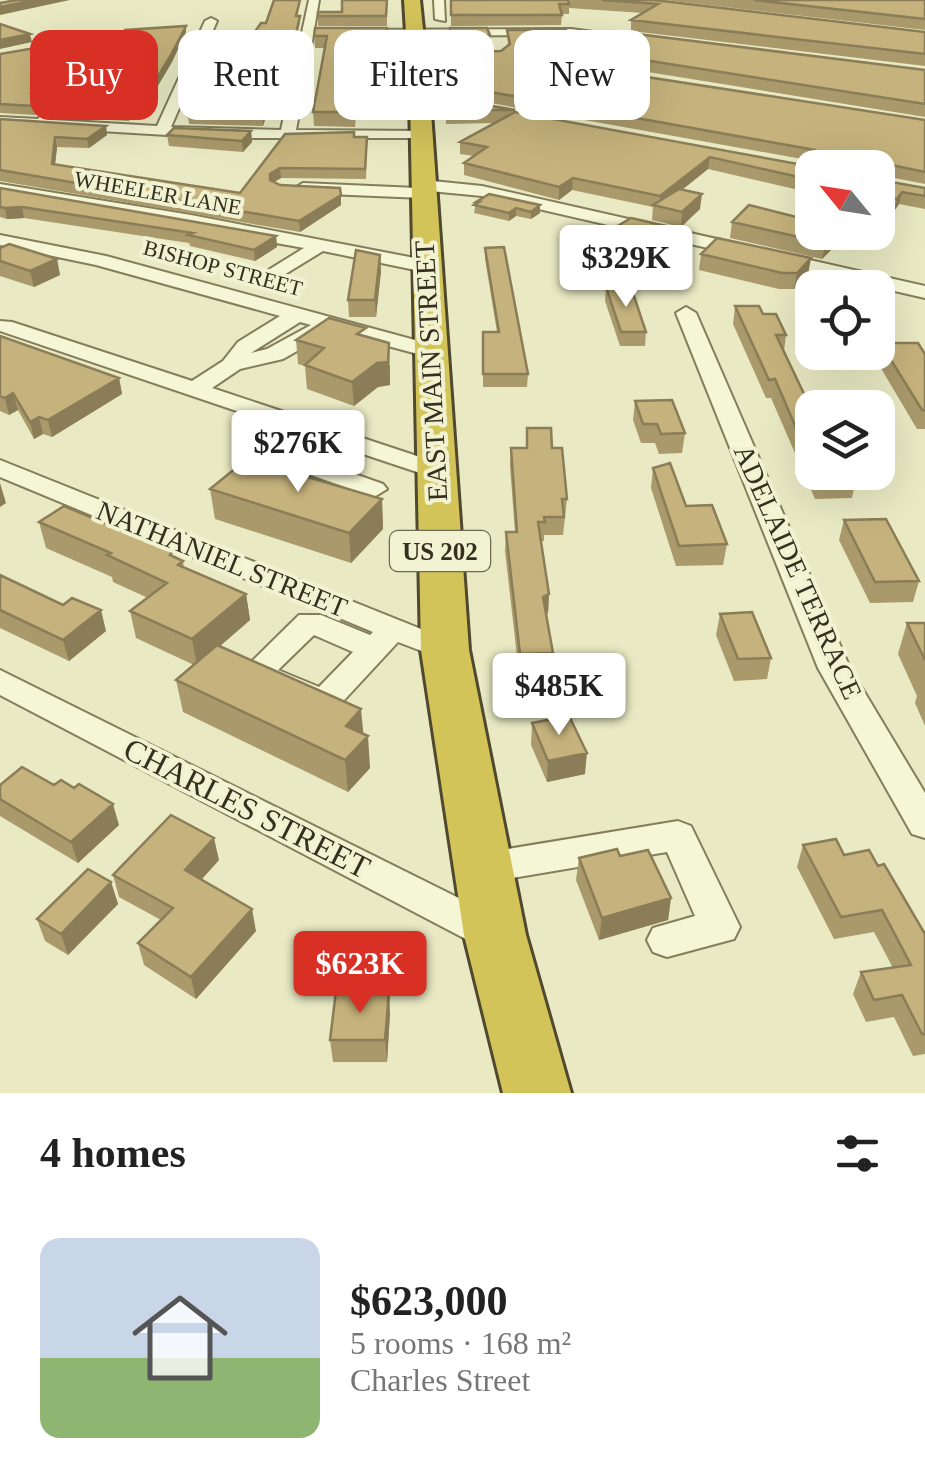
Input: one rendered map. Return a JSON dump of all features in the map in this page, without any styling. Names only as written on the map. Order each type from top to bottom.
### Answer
[{"type":"highway","name":"EAST MAIN STREET","points":[[423,120],[424,266],[445,650],[495,935],[536,1093]]},
{"type":"street","points":[[309,30],[314,0]]},
{"type":"street","points":[[494,33],[556,19],[566,20],[575,30]]},
{"type":"street","points":[[162,131],[211,21]]},
{"type":"street","points":[[500,47],[494,32],[514,32]]},
{"type":"street","points":[[650,41],[659,42]]},
{"type":"street","points":[[494,102],[506,111]]},
{"type":"street","points":[[0,121],[288,136],[334,107]]},
{"type":"street","points":[[288,136],[291,120]]},
{"type":"street","points":[[281,187],[482,190],[925,292]]},
{"type":"street","name":"WHEELER LANE","points":[[0,189],[131,209],[424,266]]},
{"type":"street","name":"BISHOP STREET","points":[[2,240],[100,260],[429,350]]},
{"type":"street","points":[[269,278],[319,246]]},
{"type":"street","name":"ADELAIDE TERRACE","points":[[686,313],[834,668],[925,824]]},
{"type":"street","points":[[232,365],[246,347],[298,314]]},
{"type":"street","points":[[194,390],[232,365],[275,354],[329,323]]},
{"type":"street","points":[[5,326],[435,470]]},
{"type":"street","points":[[305,427],[281,444],[283,457],[374,489]]},
{"type":"street","name":"NATHANIEL STREET","points":[[0,468],[384,639],[445,650]]},
{"type":"street","name":"CHARLES STREET","points":[[0,681],[495,935]]},
{"type":"street","points":[[483,868],[678,836],[720,927],[667,940]]},
{"type":"building","points":[[35,0],[0,7],[0,3]]},
{"type":"building","points":[[274,0],[300,0],[297,30],[256,30],[266,23]]},
{"type":"building","points":[[342,0],[387,0],[386,16],[318,16],[318,12],[342,12]]},
{"type":"building","points":[[451,0],[568,0],[569,4],[559,4],[562,15],[451,15]]},
{"type":"building","points":[[602,0],[654,0],[925,32],[925,54],[631,20],[658,4]]},
{"type":"building","points":[[754,0],[925,0],[925,19]]},
{"type":"building","points":[[0,24],[30,34],[0,40]]},
{"type":"building","points":[[186,26],[178,30],[178,41],[158,76],[158,30],[125,30]]},
{"type":"building","points":[[315,28],[387,28],[334,30],[334,112],[314,112],[327,36],[314,36]]},
{"type":"building","points":[[487,28],[488,30],[450,30]]},
{"type":"building","points":[[507,30],[514,30],[514,96],[494,93],[494,51],[510,44]]},
{"type":"building","points":[[650,36],[925,70],[925,104],[650,61]]},
{"type":"building","points":[[30,49],[30,106],[0,104],[0,54]]},
{"type":"building","points":[[650,77],[925,120],[925,172],[895,166],[895,150],[815,150],[647,120]]},
{"type":"building","points":[[514,113],[514,120],[558,120],[795,164],[795,176],[710,157],[660,196],[573,178],[559,187],[464,163],[487,147],[460,142]]},
{"type":"building","points":[[0,119],[106,126],[87,139],[55,137],[52,164],[240,193],[285,134],[354,132],[354,137],[367,137],[365,169],[280,168],[270,174],[270,180],[280,185],[340,188],[341,195],[299,221],[0,170]]},
{"type":"building","points":[[174,128],[251,131],[242,141],[167,135]]},
{"type":"building","points":[[895,183],[925,188],[925,196],[902,192],[897,199]]},
{"type":"building","points":[[0,188],[276,236],[254,250],[188,235],[193,233],[22,207],[5,208],[0,207]]},
{"type":"building","points":[[679,189],[702,194],[682,212],[653,205]]},
{"type":"building","points":[[489,194],[540,205],[531,212],[516,208],[509,213],[474,205]]},
{"type":"building","points":[[749,205],[795,217],[795,236],[732,222]]},
{"type":"building","points":[[631,218],[666,226],[649,241],[609,231]]},
{"type":"building","points":[[717,238],[811,258],[795,273],[782,273],[701,254]]},
{"type":"building","points":[[9,244],[57,259],[30,271],[0,261],[0,248]]},
{"type":"building","points":[[504,247],[528,374],[483,374],[483,332],[499,332],[485,248]]},
{"type":"building","points":[[356,250],[380,255],[375,300],[348,300]]},
{"type":"building","points":[[606,287],[631,287],[646,332],[621,332]]},
{"type":"building","points":[[735,306],[759,306],[763,314],[776,314],[786,335],[776,335],[802,390],[795,390],[795,425],[775,379],[769,380]]},
{"type":"building","points":[[329,318],[366,328],[357,334],[389,343],[388,362],[377,363],[352,382],[305,365],[324,348],[296,340]]},
{"type":"building","points":[[0,336],[119,378],[48,420],[39,417],[30,422],[13,393],[5,398],[0,396]]},
{"type":"building","points":[[895,343],[918,343],[925,354],[922,410],[895,366]]},
{"type":"building","points":[[672,400],[685,433],[661,434],[657,424],[643,424],[635,401]]},
{"type":"building","points":[[527,428],[551,428],[552,448],[562,448],[567,499],[562,499],[564,517],[544,517],[545,522],[538,522],[549,594],[543,597],[553,653],[520,654],[506,532],[517,532],[511,448],[527,448]]},
{"type":"building","points":[[247,459],[382,499],[349,533],[210,489]]},
{"type":"building","points":[[670,463],[686,506],[712,505],[727,544],[679,546],[653,468]]},
{"type":"building","points":[[64,506],[173,552],[170,555],[183,561],[178,565],[246,594],[192,639],[130,611],[167,583],[39,522]]},
{"type":"building","points":[[886,519],[919,581],[875,582],[844,520]]},
{"type":"building","points":[[0,575],[63,605],[72,598],[101,610],[63,640],[0,610]]},
{"type":"building","points":[[752,612],[771,658],[738,659],[720,614]]},
{"type":"building","points":[[907,623],[925,623],[925,660]]},
{"type":"building","points":[[217,645],[361,709],[346,726],[368,736],[345,760],[176,680]]},
{"type":"building","points":[[569,716],[587,753],[548,761],[532,723]]},
{"type":"building","points":[[22,767],[54,785],[61,780],[74,788],[79,784],[113,804],[71,842],[0,799],[0,785]]},
{"type":"building","points":[[171,815],[214,838],[185,870],[252,909],[191,977],[138,943],[173,908],[113,875]]},
{"type":"building","points":[[836,839],[844,855],[869,850],[878,866],[884,864],[925,934],[925,1034],[902,995],[874,1000],[861,972],[911,965],[882,910],[841,917],[803,845]]},
{"type":"building","points":[[617,849],[620,856],[648,850],[671,898],[602,918],[579,858]]},
{"type":"building","points":[[88,869],[111,882],[61,934],[37,919]]},
{"type":"building","points":[[336,991],[389,992],[385,1040],[330,1040]]}]
